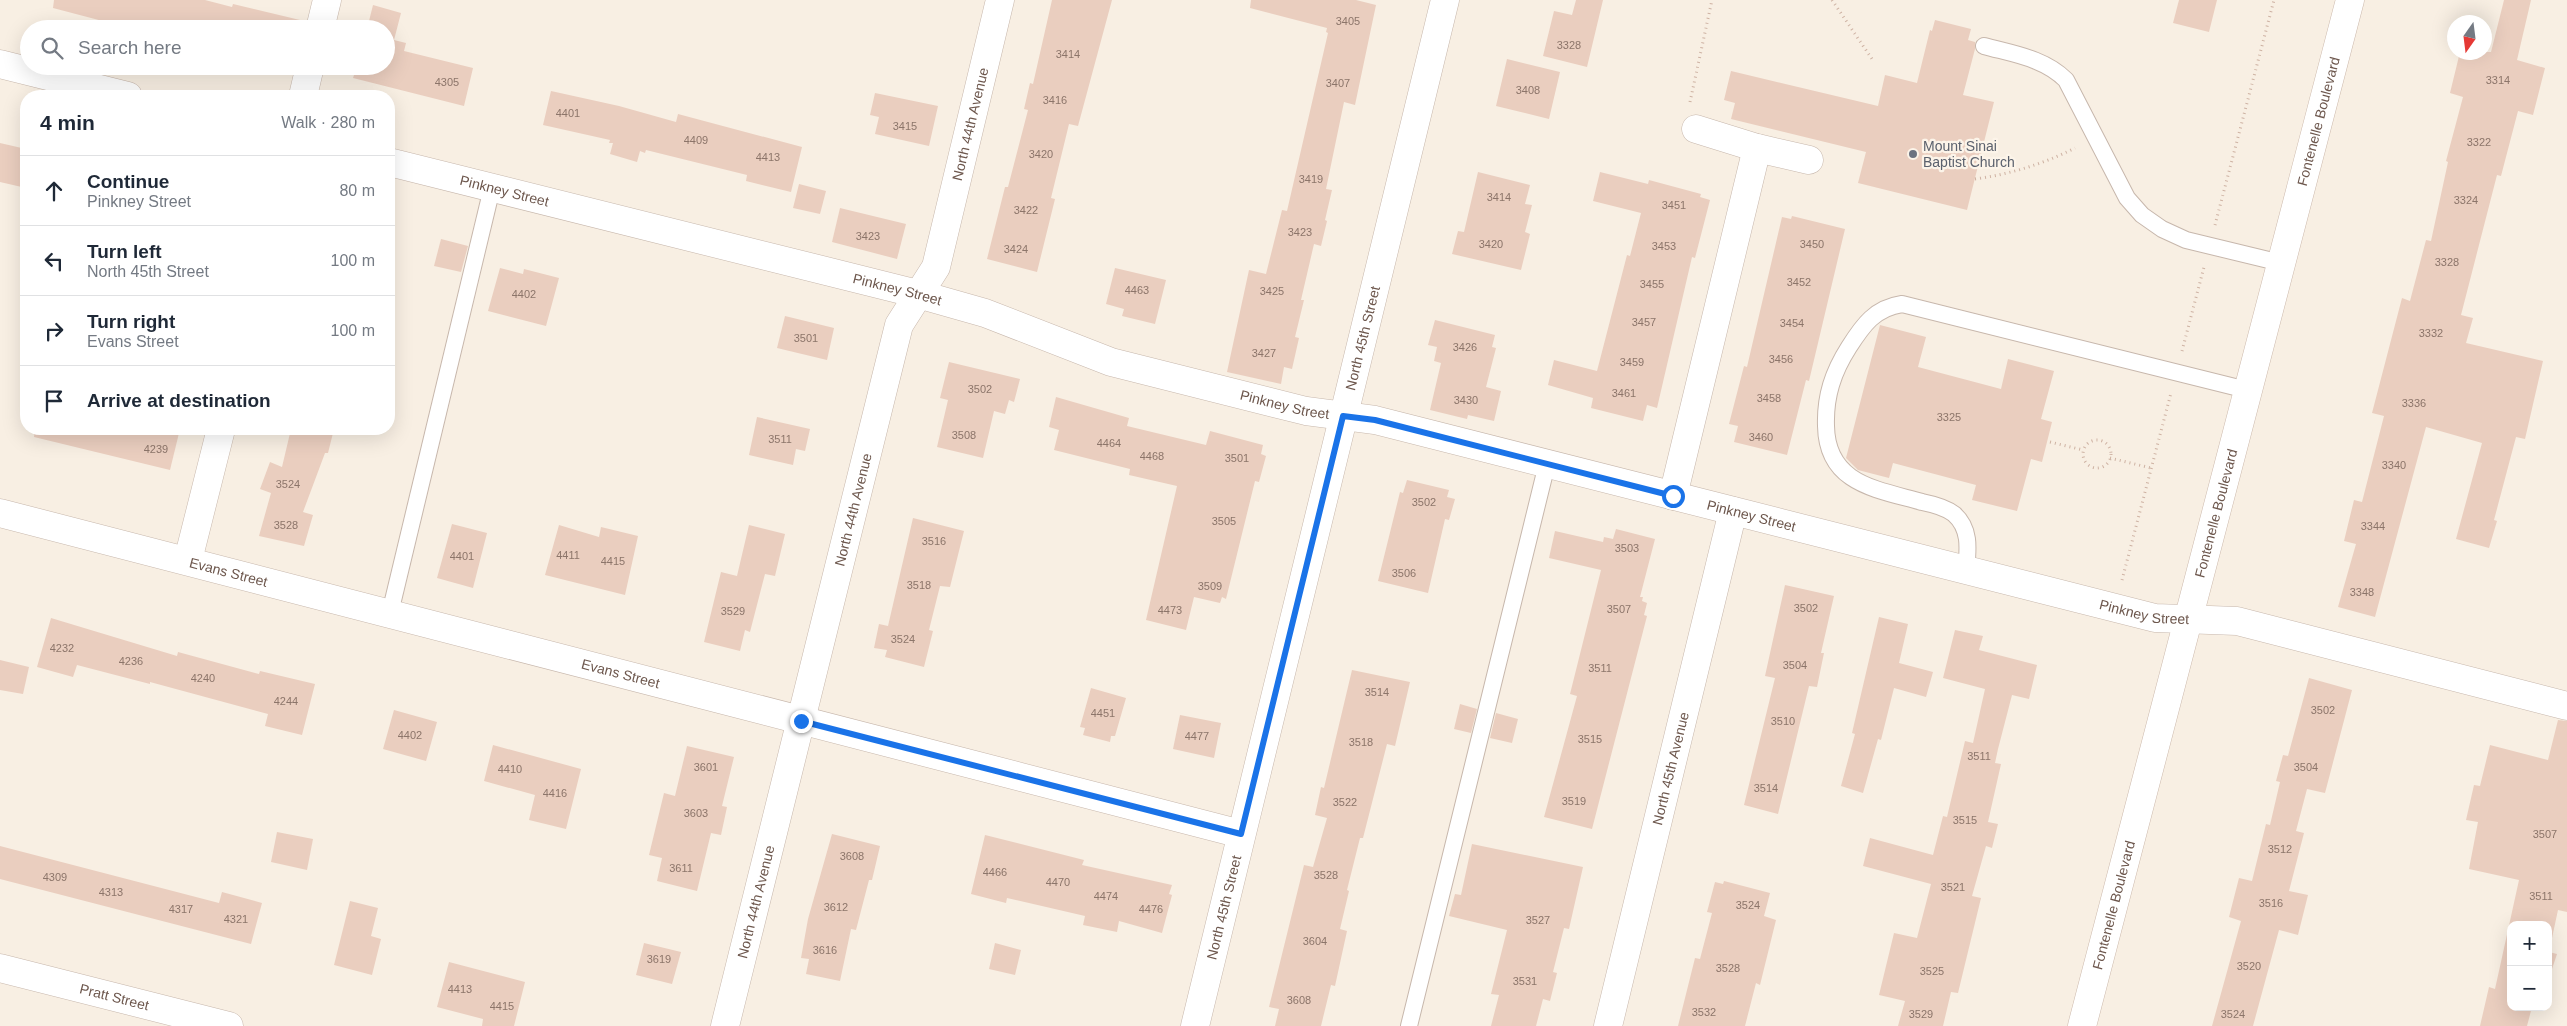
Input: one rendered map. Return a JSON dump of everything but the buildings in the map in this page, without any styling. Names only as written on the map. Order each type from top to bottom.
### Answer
[{"type":"street","points":[[322,20],[327,0]]},
{"type":"street","name":"North 44th Avenue","points":[[725,1026],[899,325],[936,267],[1000,0]]},
{"type":"street","name":"North 45th Street","points":[[1195,1026],[1445,0]]},
{"type":"street","name":"Fontenelle Boulevard","points":[[2082,1026],[2350,0]]},
{"type":"street","points":[[0,64],[20,69]]},
{"type":"street","points":[[44,75],[104,90]]},
{"type":"street","points":[[304,90],[308,75]]},
{"type":"street","points":[[1696,129],[1757,148],[1809,160]]},
{"type":"street","points":[[1673,496],[1757,148]]},
{"type":"street","name":"Pinkney Street","points":[[395,164],[918,294],[985,313],[1111,362],[1306,411],[1375,420],[2155,618],[2237,621],[2567,706]]},
{"type":"street","points":[[188,560],[219,435]]},
{"type":"street","name":"North 45th Avenue","points":[[1608,1026],[1733,511]]},
{"type":"street","name":"Evans Street","points":[[0,512],[1241,834]]},
{"type":"street","name":"Pratt Street","points":[[0,968],[229,1026]]},
{"type":"lane","points":[[1984,46],[2040,61],[2056,70],[2066,80],[2126,198],[2142,215],[2162,230],[2186,240],[2281,263]]},
{"type":"lane","points":[[390,613],[492,188]]},
{"type":"lane","points":[[1966,570],[1969,548],[1967,534],[1954,514],[1939,506],[1876,489],[1849,477],[1832,459],[1826,439],[1825,406],[1831,381],[1856,336],[1874,315],[1886,306],[1902,304],[2248,390]]},
{"type":"lane","points":[[1409,1026],[1547,464]]},
{"type":"path","points":[[1696,129],[1689,106],[1712,0]]},
{"type":"path","points":[[1832,0],[1872,59]]},
{"type":"path","points":[[2115,608],[2274,0]]},
{"type":"path","points":[[1975,179],[2001,176],[2046,161],[2096,138]]},
{"type":"path","points":[[2099,440],[2110,449],[2110,458],[2106,466],[2093,468],[2085,463],[2083,450],[2090,441],[2099,440]]},
{"type":"path","points":[[2050,442],[2083,450]]},
{"type":"path","points":[[2110,458],[2151,468]]},
{"type":"place","name":"Mount Sinai Baptist Church","points":[[1913,154]]},
{"type":"route","points":[[801,721],[1241,834],[1343,416],[1375,420],[1673,496]]}]
